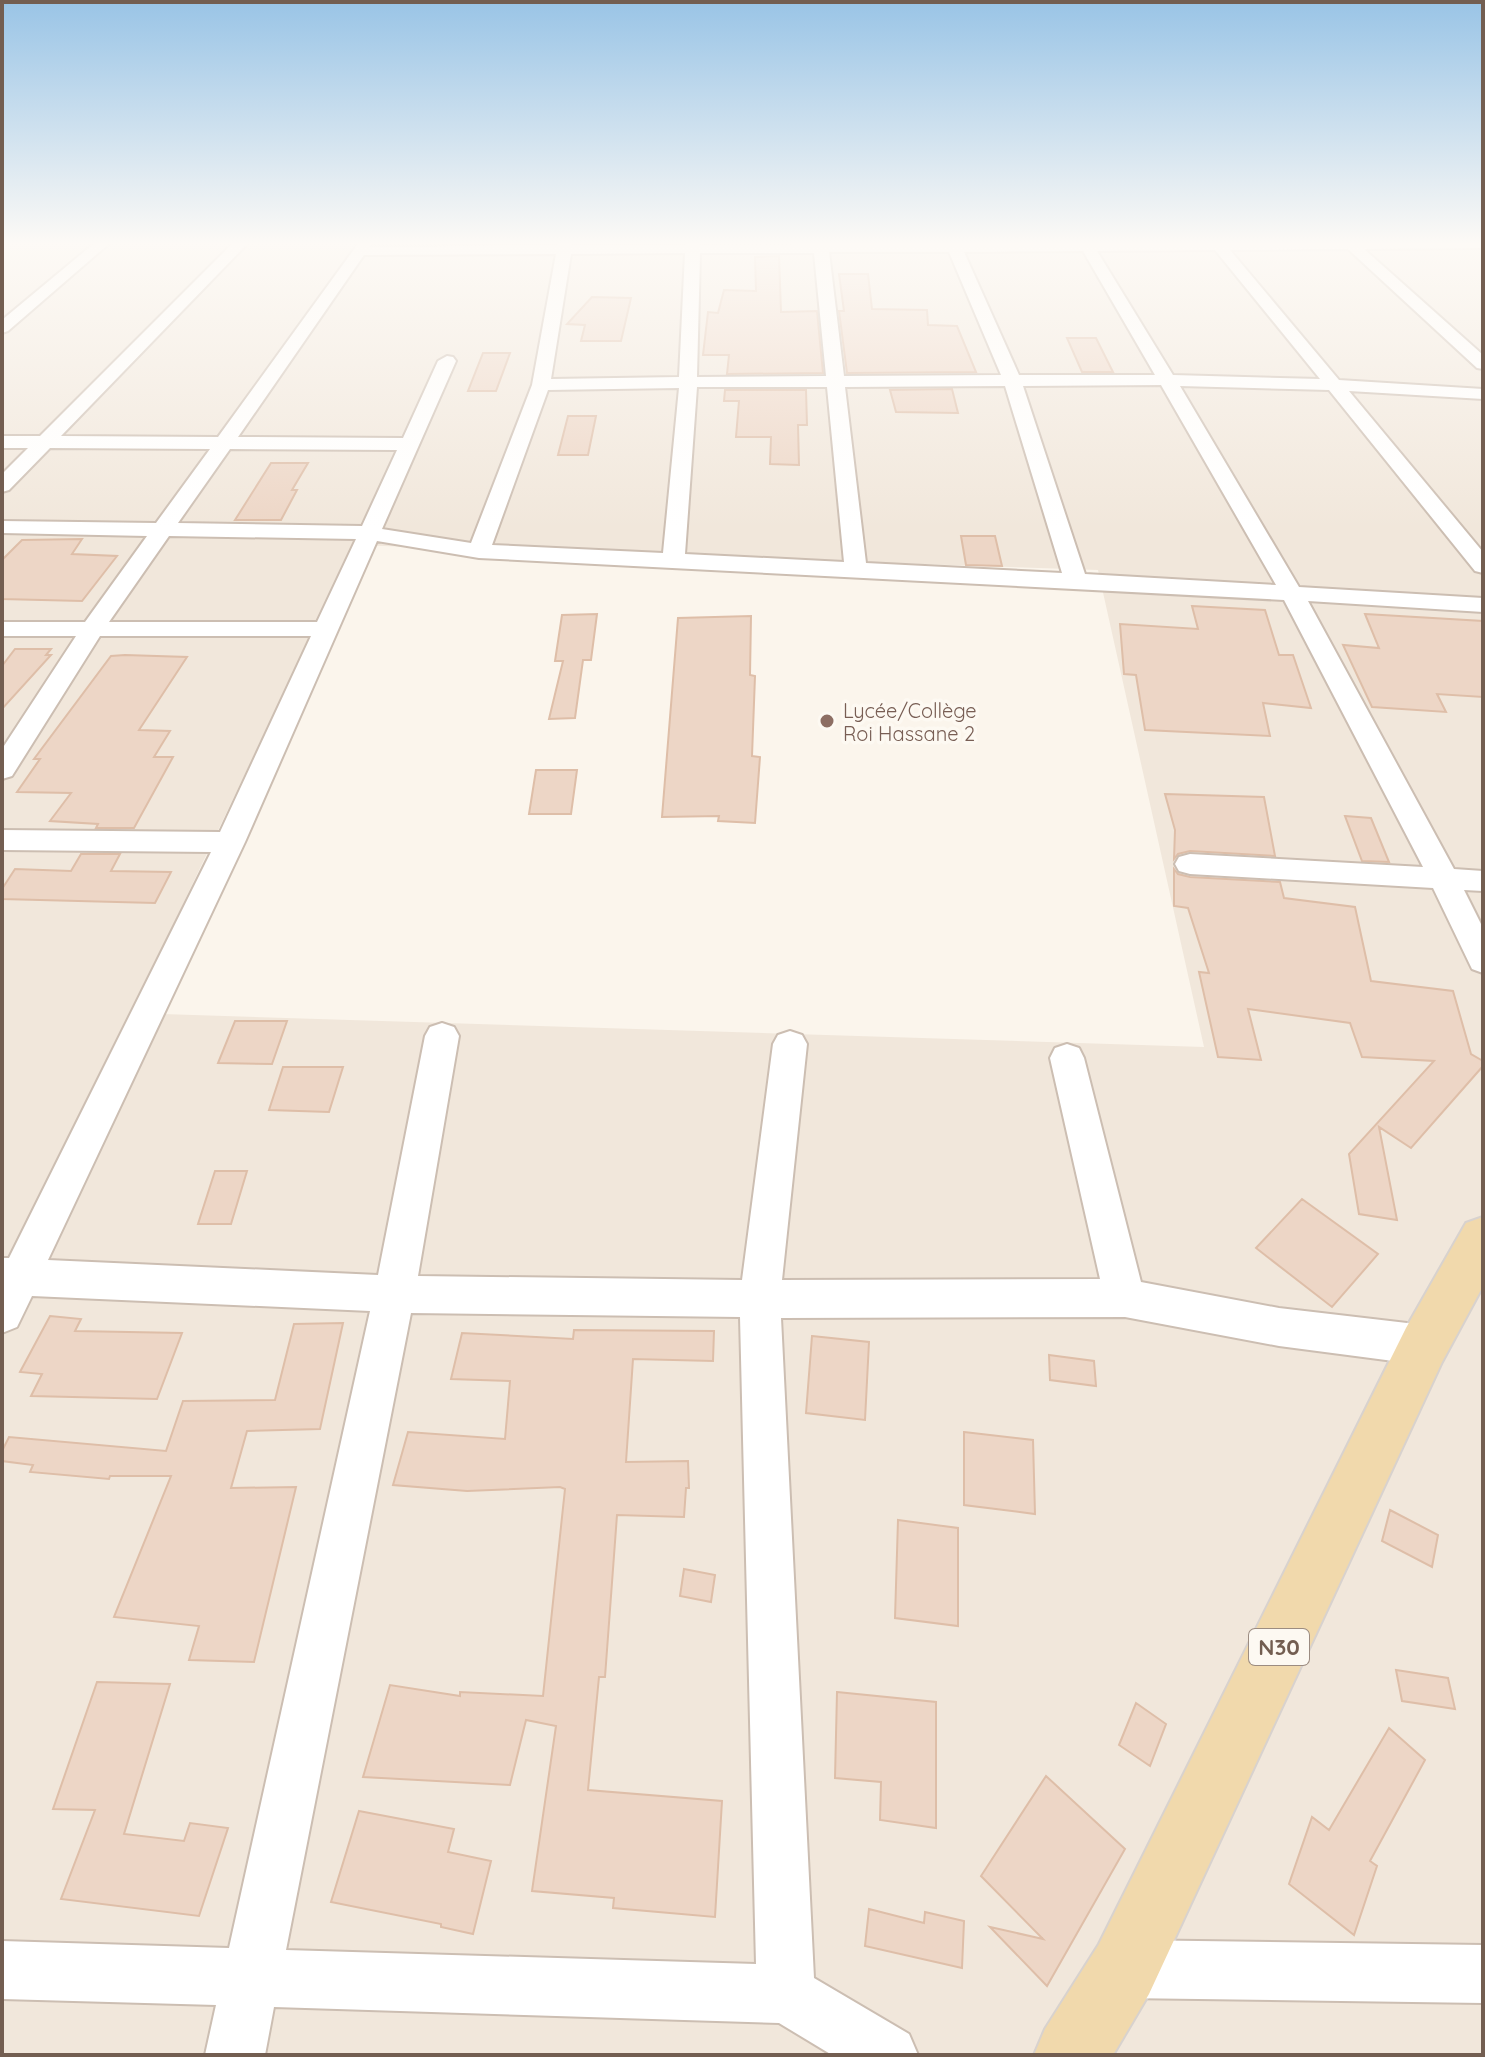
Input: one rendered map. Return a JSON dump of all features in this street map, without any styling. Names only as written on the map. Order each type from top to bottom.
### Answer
[{"type":"main road","name":"N30","points":[[1071,2055],[1124,1969],[1424,1345],[1483,1238]]},
{"type":"street","points":[[2,486],[147,337]]},
{"type":"street","points":[[2,770],[93,628],[300,337]]},
{"type":"street","points":[[479,551],[541,385],[549,337]]},
{"type":"street","points":[[674,559],[690,337]]},
{"type":"street","points":[[831,337],[856,570]]},
{"type":"street","points":[[994,337],[1013,382],[1076,580]]},
{"type":"street","points":[[1142,337],[1295,595],[1445,879],[1483,961]]},
{"type":"street","points":[[1294,337],[1483,566]]},
{"type":"street","points":[[1453,337],[1483,364]]},
{"type":"street","points":[[2,1314],[10,1277],[230,842],[447,361]]},
{"type":"street","points":[[541,385],[1167,380],[1483,394]]},
{"type":"street","points":[[2,442],[410,444]]},
{"type":"street","points":[[2,527],[370,533],[479,551],[1076,580],[1483,605]]},
{"type":"street","points":[[2,629],[327,629]]},
{"type":"street","points":[[2,840],[230,842]]},
{"type":"street","points":[[1190,864],[1483,881]]},
{"type":"street","points":[[235,2055],[394,1294],[442,1036]]},
{"type":"street","points":[[786,1994],[760,1299],[790,1044]]},
{"type":"street","points":[[1067,1058],[1125,1298]]},
{"type":"street","points":[[10,1277],[394,1294],[760,1299],[1125,1298],[1279,1327],[1424,1345]]},
{"type":"street","points":[[1124,1969],[1483,1974]]},
{"type":"street","points":[[2,1970],[786,1994],[888,2055]]},
{"type":"shaded area","points":[[2,337],[1483,337],[1483,2055],[2,2055]],"holes":[[[354,545],[1098,570],[1204,1047],[131,1013]]]},
{"type":"building","points":[[582,337],[622,337],[621,341],[581,341]]},
{"type":"building","points":[[705,337],[820,337],[823,373],[727,374],[729,355],[703,355]]},
{"type":"building","points":[[842,337],[962,337],[976,372],[847,373]]},
{"type":"building","points":[[1067,338],[1096,338],[1113,372],[1082,372]]},
{"type":"building","points":[[483,353],[510,353],[496,391],[468,391]]},
{"type":"building","points":[[952,389],[958,413],[896,412],[890,390]]},
{"type":"building","points":[[725,390],[806,390],[807,425],[798,425],[799,465],[770,464],[771,437],[736,437],[739,401],[724,401]]},
{"type":"building","points":[[568,416],[596,416],[588,455],[558,455]]},
{"type":"building","points":[[271,463],[308,463],[292,490],[297,490],[281,520],[235,520]]},
{"type":"building","points":[[961,536],[995,536],[1002,566],[966,565]]},
{"type":"building","points":[[82,539],[72,554],[117,556],[82,601],[2,599],[2,560],[22,540]]},
{"type":"building","points":[[1192,606],[1265,610],[1279,655],[1293,655],[1311,708],[1263,703],[1270,736],[1145,730],[1136,675],[1124,674],[1120,624],[1198,629]]},
{"type":"building","points":[[597,614],[591,660],[583,660],[575,718],[549,719],[563,661],[555,661],[562,615]]},
{"type":"building","points":[[1365,614],[1483,621],[1483,697],[1437,694],[1446,712],[1372,707],[1343,645],[1379,648]]},
{"type":"building","points":[[751,616],[750,675],[755,676],[752,756],[760,757],[755,823],[718,821],[719,816],[662,817],[678,618]]},
{"type":"building","points":[[15,649],[51,649],[46,655],[51,655],[2,709],[2,666]]},
{"type":"building","points":[[111,656],[187,657],[139,730],[170,731],[154,757],[173,757],[134,828],[96,828],[98,824],[50,821],[71,793],[17,792],[40,759],[34,759]]},
{"type":"building","points":[[536,770],[577,770],[571,814],[529,814]]},
{"type":"building","points":[[1165,794],[1264,797],[1275,856],[1190,851],[1178,854],[1174,859],[1175,830]]},
{"type":"building","points":[[1345,816],[1371,818],[1389,862],[1362,861]]},
{"type":"building","points":[[81,854],[120,854],[111,871],[171,872],[155,903],[2,899],[2,889],[15,869],[71,871]]},
{"type":"building","points":[[1174,869],[1178,874],[1190,877],[1280,882],[1284,898],[1355,907],[1371,981],[1453,991],[1471,1054],[1483,1061],[1483,1066],[1411,1148],[1379,1127],[1397,1220],[1359,1214],[1349,1154],[1434,1061],[1362,1057],[1350,1023],[1248,1009],[1261,1060],[1218,1057],[1199,972],[1209,973],[1188,908],[1174,906]]},
{"type":"building","points":[[235,1021],[287,1021],[272,1064],[218,1063]]},
{"type":"building","points":[[283,1067],[343,1067],[329,1112],[269,1110]]},
{"type":"building","points":[[215,1171],[247,1171],[231,1224],[198,1224]]},
{"type":"building","points":[[1302,1199],[1378,1254],[1332,1307],[1256,1248]]},
{"type":"building","points":[[50,1316],[81,1319],[75,1331],[182,1333],[157,1399],[31,1396],[42,1374],[20,1372]]},
{"type":"building","points":[[343,1323],[320,1429],[247,1431],[231,1488],[296,1487],[254,1662],[189,1660],[199,1626],[114,1617],[171,1476],[110,1476],[109,1479],[30,1472],[33,1465],[2,1461],[2,1451],[9,1437],[166,1451],[183,1401],[275,1400],[294,1324]]},
{"type":"building","points":[[574,1330],[714,1331],[713,1361],[633,1359],[626,1462],[688,1461],[689,1488],[686,1488],[684,1517],[617,1515],[605,1677],[599,1677],[588,1790],[722,1801],[715,1917],[613,1908],[614,1898],[532,1891],[556,1726],[526,1720],[510,1785],[363,1777],[390,1685],[460,1696],[460,1692],[543,1696],[565,1489],[467,1491],[393,1485],[408,1432],[505,1439],[510,1381],[451,1379],[462,1333],[573,1339]]},
{"type":"building","points":[[812,1336],[869,1342],[865,1420],[806,1413]]},
{"type":"building","points":[[1049,1355],[1094,1361],[1096,1386],[1050,1380]]},
{"type":"building","points":[[964,1432],[1033,1440],[1035,1514],[964,1505]]},
{"type":"building","points":[[1390,1510],[1438,1535],[1432,1567],[1382,1541]]},
{"type":"building","points":[[898,1520],[958,1528],[958,1626],[895,1618]]},
{"type":"building","points":[[684,1569],[715,1575],[711,1602],[680,1596]]},
{"type":"building","points":[[1396,1670],[1448,1678],[1455,1709],[1402,1701]]},
{"type":"building","points":[[97,1682],[170,1684],[124,1834],[184,1841],[190,1823],[228,1828],[199,1916],[61,1899],[95,1810],[53,1809]]},
{"type":"building","points":[[837,1692],[936,1702],[936,1828],[880,1820],[881,1782],[835,1778]]},
{"type":"building","points":[[1136,1703],[1166,1724],[1150,1766],[1119,1745]]},
{"type":"building","points":[[1389,1728],[1425,1760],[1370,1861],[1377,1866],[1354,1935],[1289,1884],[1312,1817],[1329,1830]]},
{"type":"building","points":[[1046,1776],[1125,1849],[1047,1986],[990,1927],[1043,1939],[981,1876]]},
{"type":"building","points":[[359,1811],[454,1829],[448,1852],[491,1861],[473,1934],[441,1927],[441,1924],[331,1902]]},
{"type":"building","points":[[869,1909],[924,1923],[925,1912],[964,1921],[962,1968],[865,1946]]},
{"type":"place","name":"Lycée/Collège Roi Hassane 2","points":[[827,721]]}]
